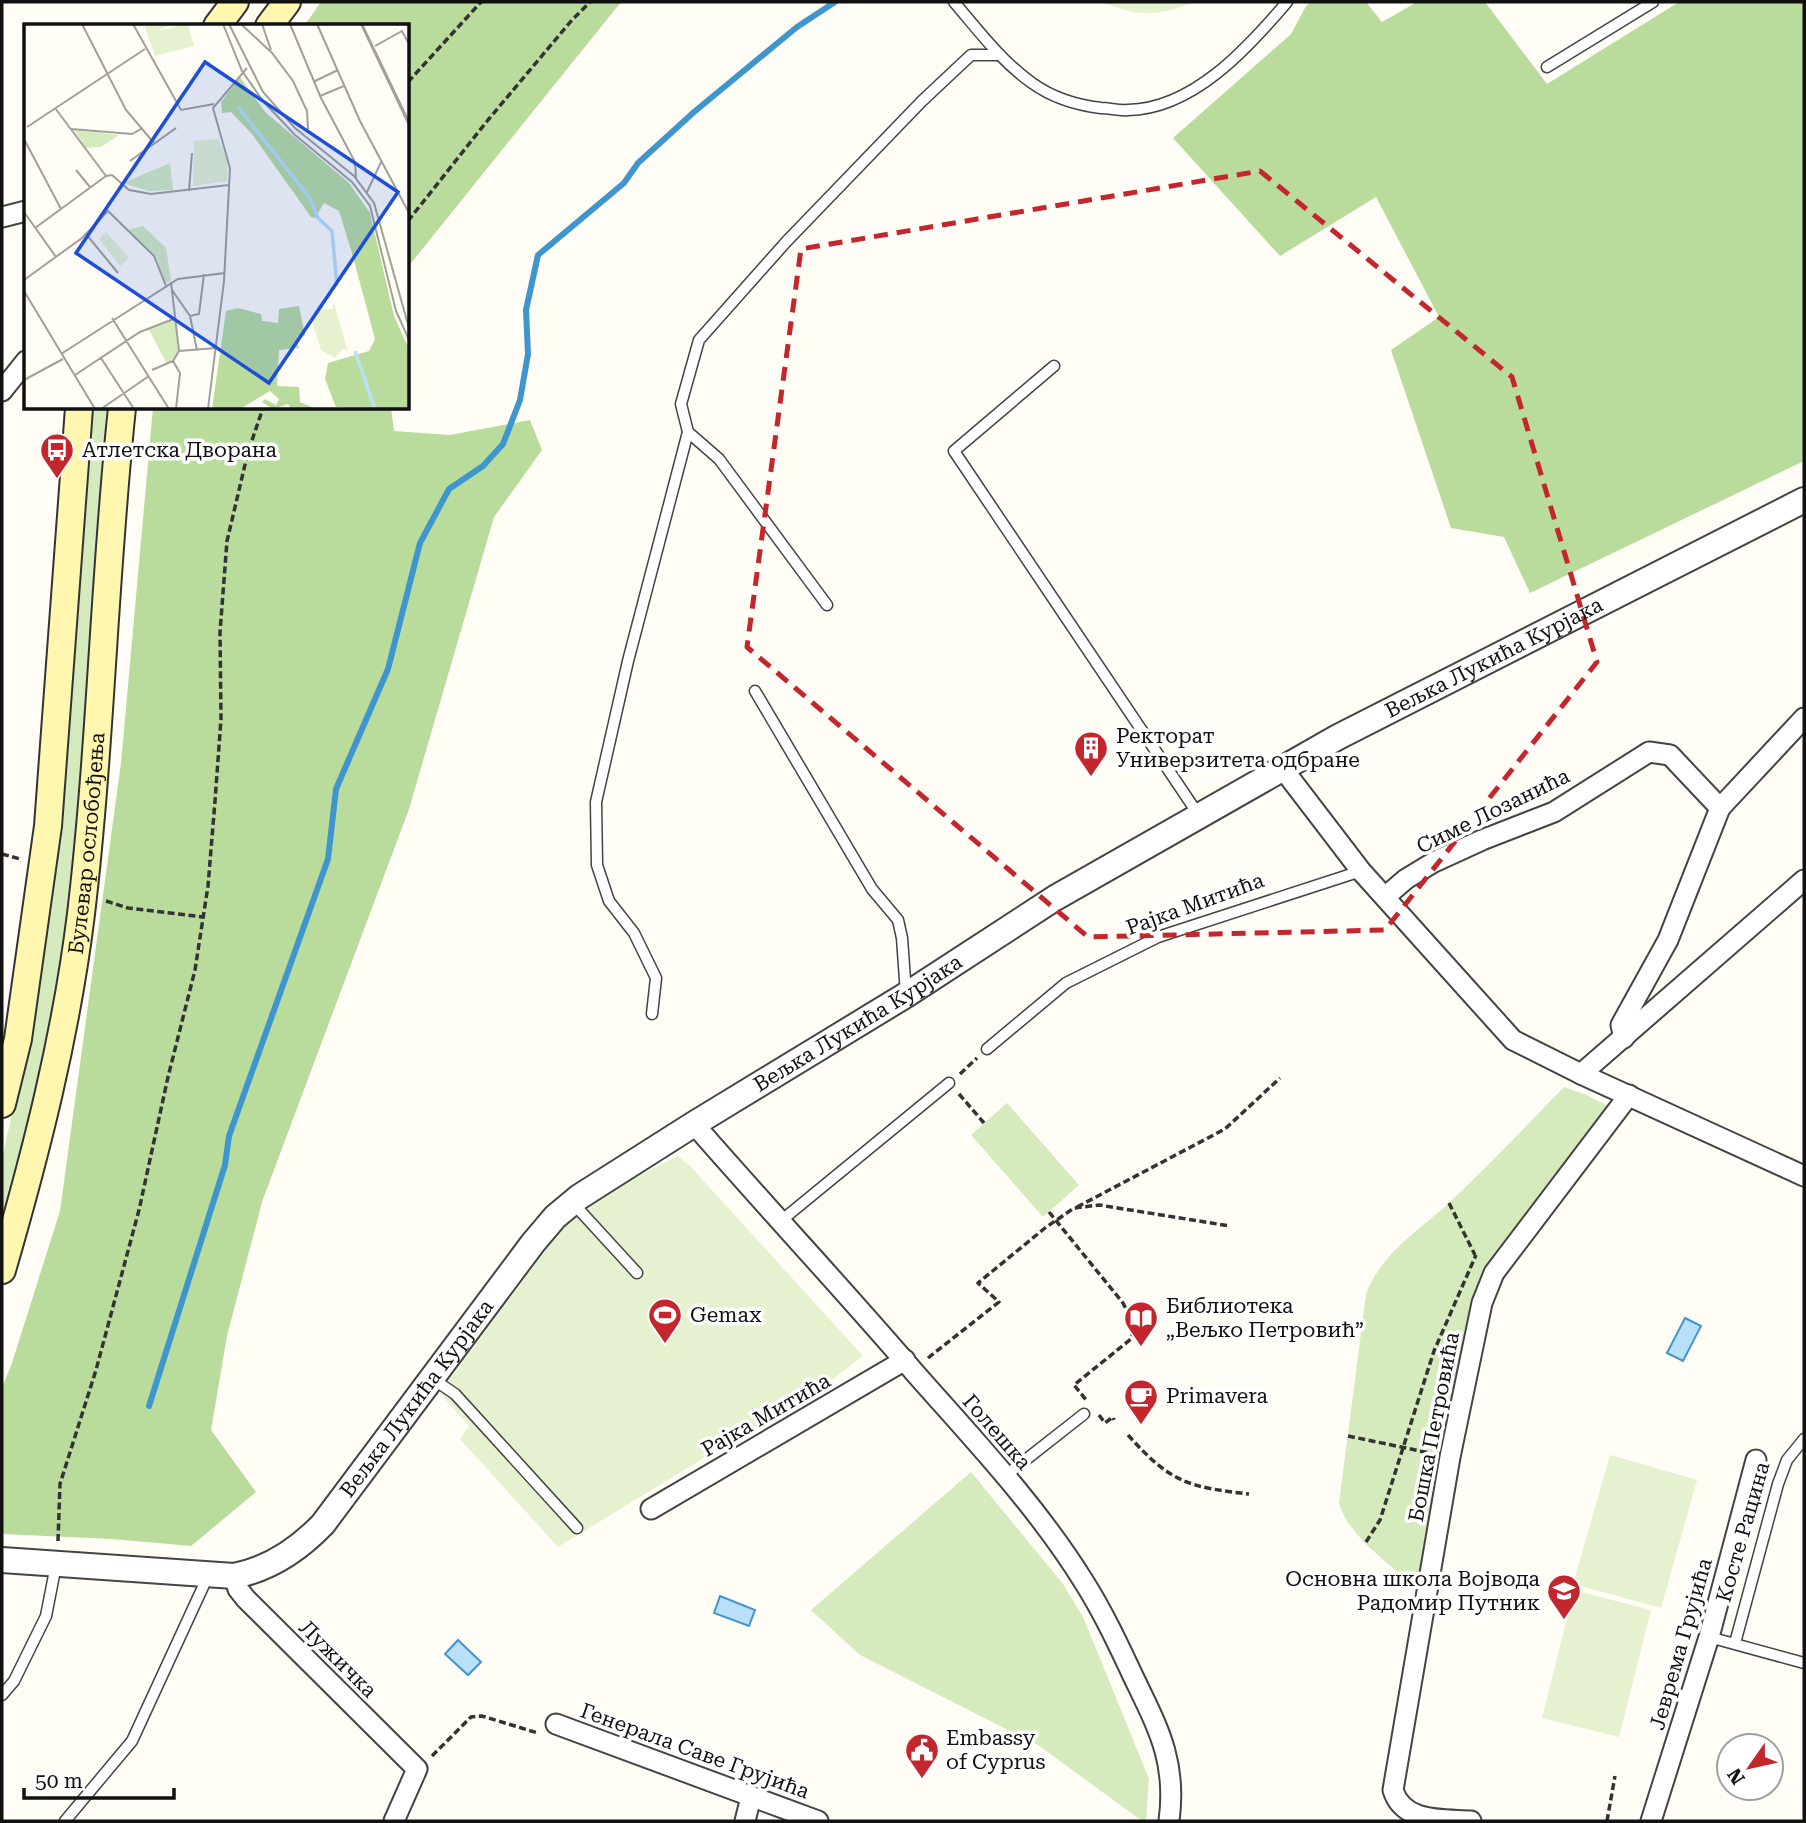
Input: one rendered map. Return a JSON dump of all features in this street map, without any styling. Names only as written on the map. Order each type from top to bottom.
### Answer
[{"type":"main road","points":[[218,24],[235,2]]},
{"type":"main road","points":[[270,24],[287,2]]},
{"type":"main road","name":"Булевар ослобођења","points":[[2,1104],[18,1039],[48,826],[79,410]]},
{"type":"main road","name":"Булевар ослобођења","points":[[2,1270],[40,1135],[60,1047],[80,915],[95,767],[122,410]]},
{"type":"street","points":[[2,217],[24,212]]},
{"type":"street","points":[[2,391],[24,364]]},
{"type":"street","name":"Вељка Лукића Курјака","points":[[2,1560],[57,1552],[208,1576],[234,1576],[264,1567],[307,1541],[323,1524],[533,1243],[572,1202],[906,995],[1055,898],[1198,815],[1482,662],[1804,500]]},
{"type":"street","points":[[1624,1038],[1621,1025],[1668,940],[1720,808],[1804,718]]},
{"type":"street","name":"Симе Лозанића","points":[[1385,897],[1406,879],[1434,862],[1554,811],[1650,752],[1670,755],[1720,808]]},
{"type":"street","points":[[1283,769],[1361,870],[1513,1040],[1804,1176]]},
{"type":"street","points":[[1581,1074],[1801,887]]},
{"type":"street","name":"Бошка Петровића","points":[[1471,1821],[1429,1818],[1402,1809],[1392,1790],[1450,1457],[1482,1303],[1494,1273],[1629,1095]]},
{"type":"street","name":"Голешка","points":[[694,1124],[782,1220],[1005,1476],[1083,1580],[1161,1737],[1168,1757],[1171,1785],[1169,1821]]},
{"type":"street","name":"Рајка Митића","points":[[651,1509],[909,1366]]},
{"type":"street","name":"Јеврема Грујића","points":[[1651,1821],[1709,1637],[1753,1469]]},
{"type":"street","name":"Лужичка","points":[[234,1576],[238,1589],[246,1599],[423,1766]]},
{"type":"street","name":"Генерала Саве Грујића","points":[[556,1724],[818,1821]]},
{"type":"street","points":[[394,1821],[423,1766]]},
{"type":"street","points":[[746,1821],[751,1797]]},
{"type":"lane","points":[[954,2],[1000,55],[1032,83],[1072,104],[1129,111],[1170,102],[1210,79],[1256,39],[1287,2]]},
{"type":"lane","points":[[1547,67],[1653,2]]},
{"type":"lane","points":[[652,1014],[656,978],[634,933],[609,901],[597,865],[596,802],[628,661],[688,432],[681,404],[699,340],[786,242],[961,64],[971,55],[1000,55]]},
{"type":"lane","points":[[1054,366],[954,451],[1198,815]]},
{"type":"lane","points":[[688,432],[719,459],[827,605]]},
{"type":"lane","points":[[755,691],[872,889],[898,920],[906,995]]},
{"type":"lane","name":"Рајка Митића","points":[[987,1049],[1066,983],[1158,937],[1361,870]]},
{"type":"lane","points":[[782,1220],[949,1083]]},
{"type":"lane","points":[[572,1202],[637,1273]]},
{"type":"lane","points":[[432,1379],[455,1394],[577,1528]]},
{"type":"lane","points":[[1005,1476],[1087,1410]]},
{"type":"lane","name":"Косте Рацина","points":[[1735,1643],[1787,1460],[1804,1439]]},
{"type":"lane","points":[[2,1695],[14,1681],[46,1616],[57,1552]]},
{"type":"lane","points":[[65,1821],[132,1741],[208,1576]]},
{"type":"lane","points":[[1709,1637],[1804,1663]]},
{"type":"path","points":[[410,80],[481,2]]},
{"type":"path","points":[[410,218],[488,120],[590,2]]},
{"type":"path","points":[[57,1552],[60,1484],[96,1370],[139,1210],[195,970],[208,886],[221,719],[220,632],[227,541],[248,452],[262,410]]},
{"type":"path","points":[[2,854],[23,860]]},
{"type":"path","points":[[95,898],[128,908],[204,917]]},
{"type":"path","points":[[984,1123],[949,1083],[987,1049]]},
{"type":"path","points":[[909,1366],[999,1302],[978,1283],[1056,1220],[1225,1129],[1280,1077]]},
{"type":"path","points":[[1449,1203],[1476,1255],[1494,1273]]},
{"type":"path","points":[[1074,1208],[1099,1205],[1230,1226]]},
{"type":"path","points":[[1049,1212],[1123,1303],[1135,1328],[1131,1339],[1074,1385],[1091,1422],[1099,1415],[1105,1423],[1113,1417],[1114,1420]]},
{"type":"path","points":[[1366,1542],[1380,1520],[1434,1350],[1476,1255]]},
{"type":"path","points":[[1128,1436],[1153,1463],[1171,1476],[1219,1490],[1250,1494]]},
{"type":"path","points":[[1348,1436],[1450,1457]]},
{"type":"path","points":[[423,1766],[471,1717],[482,1716],[551,1736],[556,1724]]},
{"type":"path","points":[[1607,1821],[1615,1776]]},
{"type":"highlighted area","points":[[1260,171],[1512,377],[1597,662],[1385,930],[1088,937],[747,647],[801,249]]},
{"type":"green space","points":[[321,2],[621,2],[410,265],[410,24],[305,24]]},
{"type":"green space","points":[[1103,2],[1194,2],[1170,10],[1138,13]]},
{"type":"green space","points":[[1311,2],[1366,2],[1382,22],[1417,2],[1485,2],[1547,84],[1679,2],[1804,2],[1804,461],[1530,593],[1504,537],[1451,528],[1391,350],[1439,317],[1376,197],[1280,256],[1173,138],[1291,34],[1306,6]]},
{"type":"green space","points":[[94,410],[112,410],[86,766],[62,989],[2,1245],[2,1159],[29,1037]]},
{"type":"green space","points":[[153,410],[391,410],[394,431],[450,435],[530,420],[542,450],[494,517],[409,809],[262,1202],[227,1336],[211,1430],[256,1492],[191,1546],[2,1534],[2,1388],[60,1211],[121,763]]},
{"type":"green space","points":[[1564,1087],[1618,1111],[1494,1273],[1427,1585],[1415,1585],[1367,1545],[1350,1525],[1339,1503],[1366,1294],[1391,1255],[1464,1189]]},
{"type":"green space","points":[[1007,1103],[1079,1185],[1043,1217],[971,1135]]},
{"type":"green space","name":"Gemax","points":[[678,1156],[863,1356],[833,1379],[558,1547],[460,1439],[469,1426],[440,1393],[559,1232],[605,1192]]},
{"type":"green space","points":[[1610,1455],[1697,1480],[1661,1608],[1573,1584]]},
{"type":"green space","points":[[971,1472],[1063,1584],[1084,1619],[1149,1779],[1146,1821],[1142,1821],[1038,1745],[860,1655],[811,1610]]},
{"type":"green space","points":[[1574,1590],[1651,1610],[1619,1737],[1542,1718]]},
{"type":"water","points":[[1685,1318],[1701,1326],[1683,1361],[1667,1353]]},
{"type":"water","points":[[720,1596],[755,1610],[749,1626],[714,1613]]},
{"type":"water","points":[[458,1640],[481,1662],[468,1675],[445,1654]]},
{"type":"waterway","points":[[149,1406],[225,1165],[229,1136],[328,859],[336,789],[388,669],[420,543],[449,489],[483,466],[503,444],[520,400],[528,354],[526,310],[538,255],[624,183],[638,163],[694,112],[797,27],[835,2]]},
{"type":"place","name":"Атлетска Дворана","points":[[57,480]]},
{"type":"place","name":"Ректорат Универзитета одбране","points":[[1091,778]]},
{"type":"place","name":"Gemax","points":[[665,1345]]},
{"type":"place","name":"Библиотека „Вељко Петровић”","points":[[1141,1348]]},
{"type":"place","name":"Primavera","points":[[1141,1426]]},
{"type":"place","name":"Основна школа Војвода Радомир Путник","points":[[1564,1621]]},
{"type":"place","name":"Embassy of Cyprus","points":[[922,1780]]}]
